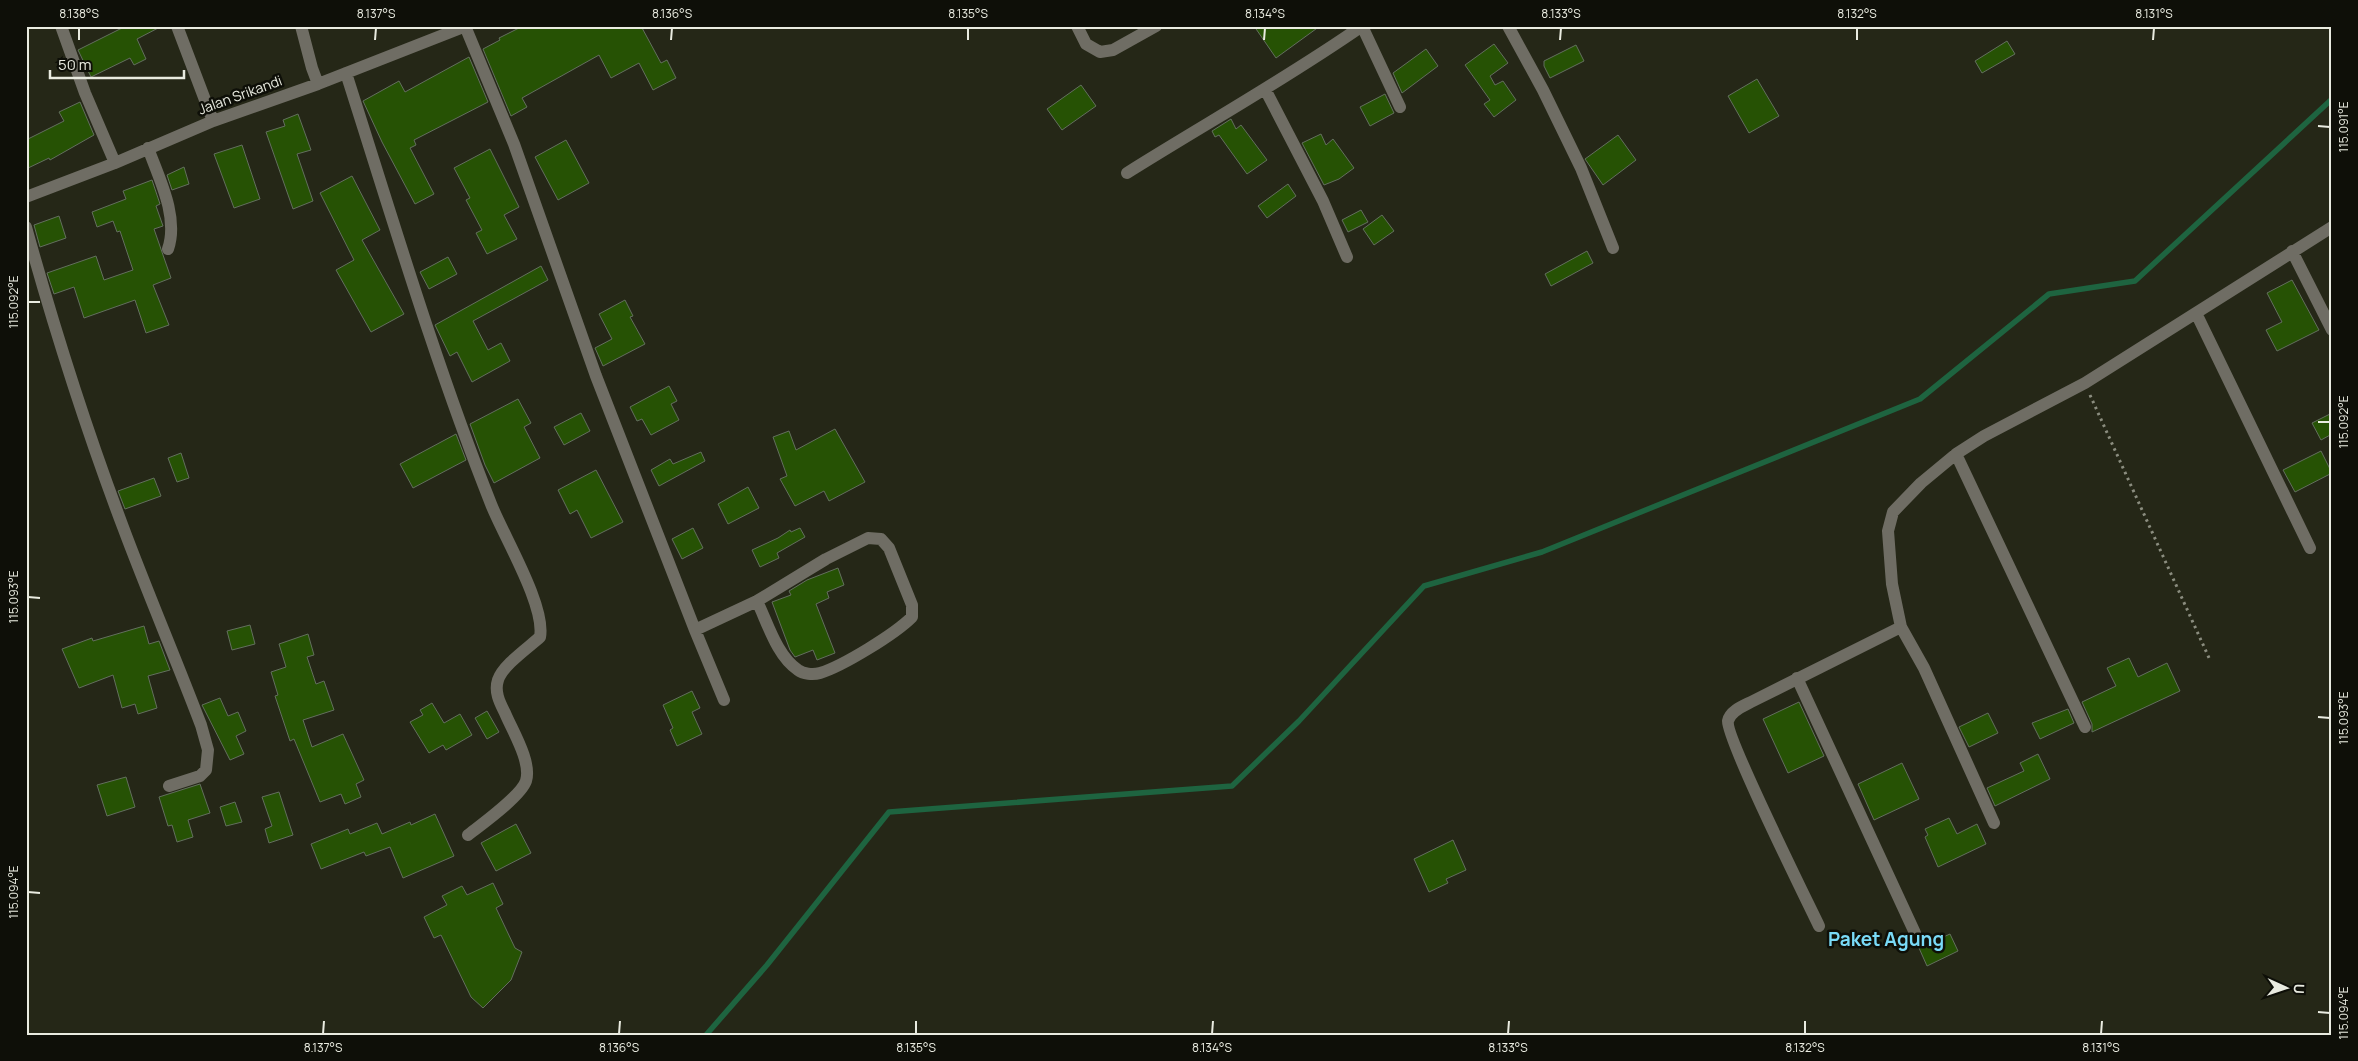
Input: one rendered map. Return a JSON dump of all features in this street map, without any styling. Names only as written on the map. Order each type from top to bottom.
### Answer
[{"type":"street","points":[[61,26],[85,93],[116,163]]},
{"type":"street","points":[[177,26],[212,120]]},
{"type":"street","points":[[301,26],[318,84]]},
{"type":"street","points":[[465,26],[514,144],[596,376],[724,700]]},
{"type":"street","name":"Jalan Srikandi","points":[[26,197],[116,163],[212,120],[318,84],[465,26]]},
{"type":"street","points":[[1077,26],[1086,44],[1100,52],[1113,50],[1156,26]]},
{"type":"street","points":[[1127,174],[1265,89],[1362,26],[1400,107]]},
{"type":"street","points":[[1508,26],[1582,168],[1613,248]]},
{"type":"street","points":[[346,73],[448,391],[498,522],[518,563],[540,619],[540,637],[505,667],[498,680],[496,690],[522,750],[527,771],[526,782],[508,802],[468,835]]},
{"type":"street","points":[[1265,89],[1319,193],[1348,257]]},
{"type":"street","points":[[148,148],[170,218],[172,240],[168,249]]},
{"type":"street","points":[[26,227],[95,449],[123,527],[198,717],[208,750],[206,770],[200,776],[169,786]]},
{"type":"street","points":[[1994,823],[1924,668],[1902,628],[1892,584],[1888,542],[1893,512],[1921,483],[1956,454],[2016,418],[2085,384],[2332,227]]},
{"type":"street","points":[[2292,251],[2332,330]]},
{"type":"street","points":[[2196,313],[2310,548]]},
{"type":"street","points":[[1956,454],[2085,727]]},
{"type":"street","points":[[695,630],[758,602],[826,559],[875,536],[881,539],[889,548],[912,605],[912,617],[902,627],[843,662],[819,674],[803,674],[787,661],[758,602]]},
{"type":"street","points":[[1819,926],[1747,772],[1728,726],[1729,717],[1736,710],[1797,678],[1902,628]]},
{"type":"street","points":[[1797,678],[1915,933]]},
{"type":"path","points":[[2085,384],[2210,660]]},
{"type":"building","points":[[126,26],[162,26],[137,39],[146,59],[134,65],[130,58],[91,77],[78,50]]},
{"type":"building","points":[[523,26],[641,26],[661,63],[667,60],[676,78],[653,90],[639,63],[611,78],[599,55],[522,98],[527,107],[511,116],[483,49],[500,40],[499,38]]},
{"type":"building","points":[[1254,26],[1320,26],[1276,58]]},
{"type":"building","points":[[2007,41],[2015,54],[1982,73],[1975,61]]},
{"type":"building","points":[[1494,44],[1508,63],[1490,76],[1495,85],[1503,81],[1516,100],[1494,117],[1484,104],[1490,100],[1465,65]]},
{"type":"building","points":[[1576,45],[1584,61],[1550,78],[1544,66],[1544,61]]},
{"type":"building","points":[[1426,49],[1438,66],[1402,93],[1393,73]]},
{"type":"building","points":[[469,57],[488,102],[414,140],[416,145],[410,148],[434,194],[415,204],[382,142],[363,101],[399,81],[405,92]]},
{"type":"building","points":[[1757,79],[1779,116],[1749,133],[1728,96]]},
{"type":"building","points":[[1081,85],[1096,106],[1062,130],[1047,109]]},
{"type":"building","points":[[1385,94],[1394,113],[1370,126],[1360,107]]},
{"type":"building","points":[[80,102],[94,135],[50,160],[49,158],[26,169],[26,140],[64,121],[59,112]]},
{"type":"building","points":[[298,114],[311,150],[297,154],[313,201],[293,209],[266,132],[285,126],[283,120]]},
{"type":"building","points":[[1231,119],[1236,129],[1241,125],[1267,160],[1247,174],[1219,135],[1215,137],[1212,131]]},
{"type":"building","points":[[1321,134],[1326,145],[1333,139],[1354,168],[1339,179],[1324,185],[1302,143]]},
{"type":"building","points":[[1618,135],[1636,160],[1603,185],[1585,159]]},
{"type":"building","points":[[566,140],[589,183],[558,200],[535,157]]},
{"type":"building","points":[[242,145],[260,199],[234,208],[214,154]]},
{"type":"building","points":[[490,149],[519,207],[504,215],[517,239],[487,254],[476,233],[482,230],[466,200],[470,198],[454,168]]},
{"type":"building","points":[[184,167],[189,184],[172,190],[167,175]]},
{"type":"building","points":[[352,176],[380,230],[362,240],[404,314],[371,332],[336,270],[354,260],[320,193]]},
{"type":"building","points":[[152,180],[160,204],[156,206],[163,226],[154,229],[171,278],[153,285],[169,325],[146,333],[135,300],[84,318],[74,287],[54,294],[47,273],[96,256],[104,280],[133,270],[120,231],[117,232],[113,221],[97,227],[92,212],[126,199],[123,191]]},
{"type":"building","points":[[1288,184],[1296,196],[1267,218],[1258,206]]},
{"type":"building","points":[[1361,210],[1368,222],[1348,232],[1342,220]]},
{"type":"building","points":[[1382,215],[1394,231],[1374,245],[1363,229]]},
{"type":"building","points":[[59,216],[66,238],[40,247],[34,225]]},
{"type":"building","points":[[1587,251],[1593,263],[1551,286],[1545,274]]},
{"type":"building","points":[[448,257],[457,274],[429,289],[420,272]]},
{"type":"building","points":[[541,266],[548,280],[473,321],[488,350],[501,343],[510,361],[472,382],[457,352],[450,356],[435,325]]},
{"type":"building","points":[[2292,280],[2319,330],[2277,351],[2266,330],[2282,322],[2267,293]]},
{"type":"building","points":[[625,300],[633,316],[630,317],[645,344],[603,366],[595,348],[612,339],[599,314]]},
{"type":"building","points":[[669,386],[677,401],[671,404],[679,420],[651,435],[642,419],[637,421],[630,407]]},
{"type":"building","points":[[518,399],[531,423],[524,427],[540,458],[494,483],[485,465],[470,424]]},
{"type":"building","points":[[581,413],[590,431],[564,445],[554,427]]},
{"type":"building","points":[[2332,413],[2332,434],[2321,440],[2312,423]]},
{"type":"building","points":[[835,429],[865,482],[829,501],[824,491],[795,506],[780,479],[787,476],[773,437],[789,431],[796,450]]},
{"type":"building","points":[[456,434],[466,460],[413,488],[400,464]]},
{"type":"building","points":[[2321,451],[2332,473],[2295,492],[2283,470]]},
{"type":"building","points":[[701,452],[705,461],[659,486],[651,470],[670,459],[673,464]]},
{"type":"building","points":[[181,453],[189,478],[177,482],[168,458]]},
{"type":"building","points":[[596,470],[623,522],[591,538],[577,510],[570,514],[558,490]]},
{"type":"building","points":[[154,478],[161,496],[125,509],[118,491]]},
{"type":"building","points":[[748,487],[759,508],[728,524],[718,504]]},
{"type":"building","points":[[693,528],[703,548],[682,559],[672,539]]},
{"type":"building","points":[[800,528],[805,537],[777,553],[779,558],[760,567],[752,550],[790,530],[791,532]]},
{"type":"building","points":[[838,568],[844,585],[827,592],[829,598],[816,604],[835,653],[817,660],[813,650],[795,657],[790,650],[772,602],[791,595],[789,591],[807,580]]},
{"type":"building","points":[[250,625],[255,644],[232,650],[227,631]]},
{"type":"building","points":[[144,626],[149,644],[159,641],[170,670],[148,676],[157,708],[138,714],[135,704],[122,708],[113,675],[79,688],[62,649],[92,638],[93,641]]},
{"type":"building","points":[[308,634],[314,655],[307,657],[316,684],[324,681],[334,710],[303,720],[312,747],[343,734],[364,780],[356,784],[361,797],[345,804],[341,794],[320,802],[294,739],[290,741],[275,696],[278,695],[271,672],[286,667],[279,644]]},
{"type":"building","points":[[2129,658],[2138,677],[2167,663],[2180,691],[2092,732],[2092,724],[2082,702],[2116,686],[2107,668]]},
{"type":"building","points":[[692,691],[700,708],[692,712],[702,734],[677,746],[670,730],[673,728],[663,705]]},
{"type":"building","points":[[220,698],[228,716],[238,712],[246,731],[236,736],[244,754],[230,760],[202,705]]},
{"type":"building","points":[[1799,702],[1824,756],[1788,773],[1763,719]]},
{"type":"building","points":[[432,703],[444,723],[460,714],[472,735],[446,750],[443,745],[429,753],[410,722],[423,715],[420,710]]},
{"type":"building","points":[[2068,709],[2074,723],[2040,739],[2032,723]]},
{"type":"building","points":[[487,711],[499,732],[487,739],[475,718]]},
{"type":"building","points":[[1988,713],[1998,733],[1969,747],[1959,727]]},
{"type":"building","points":[[2038,754],[2050,779],[1995,806],[1987,788],[2024,771],[2020,763]]},
{"type":"building","points":[[1902,763],[1919,799],[1874,820],[1858,784]]},
{"type":"building","points":[[126,777],[135,807],[107,816],[97,785]]},
{"type":"building","points":[[200,784],[210,813],[188,820],[193,837],[177,842],[172,825],[168,826],[159,797]]},
{"type":"building","points":[[279,792],[293,835],[269,843],[265,829],[272,826],[262,797]]},
{"type":"building","points":[[235,802],[242,822],[226,826],[220,807]]},
{"type":"building","points":[[435,814],[454,856],[403,878],[390,847],[366,856],[364,852],[321,869],[311,844],[348,829],[350,834],[377,823],[382,834],[410,822],[411,825]]},
{"type":"building","points":[[1949,818],[1957,834],[1977,824],[1986,844],[1938,867],[1925,837],[1928,835],[1925,829]]},
{"type":"building","points":[[516,824],[531,853],[496,871],[481,843]]},
{"type":"building","points":[[1453,840],[1466,870],[1446,879],[1448,883],[1429,892],[1414,859]]},
{"type":"building","points":[[493,883],[503,904],[496,908],[515,948],[522,952],[511,980],[483,1008],[471,997],[441,935],[434,938],[424,917],[447,905],[442,896],[462,886],[467,895]]},
{"type":"building","points":[[1950,934],[1958,951],[1927,966],[1919,948]]},
{"type":"waterway","points":[[706,1035],[767,965],[889,812],[1232,786],[1299,721],[1424,586],[1542,552],[1920,399],[2049,294],[2135,281],[2332,99]]},
{"type":"district","name":"Paket Agung","points":[[1886,939]]}]
